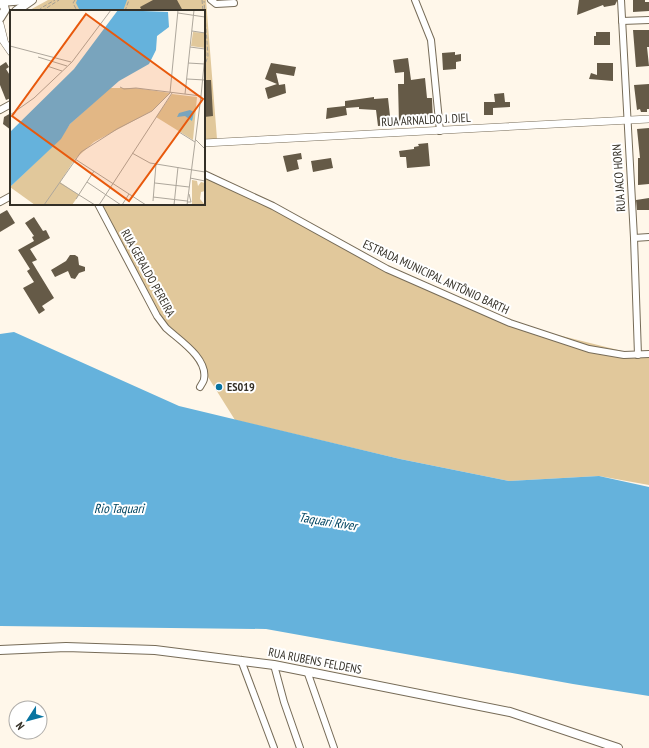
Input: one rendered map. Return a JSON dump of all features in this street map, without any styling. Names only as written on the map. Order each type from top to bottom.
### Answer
[{"type":"main road","points":[[0,2],[27,0]]},
{"type":"main road","points":[[17,10],[32,0]]},
{"type":"main road","points":[[0,2],[4,6],[5,10],[0,18]]},
{"type":"main road","points":[[0,18],[10,13]]},
{"type":"main road","name":"RUA RUBENS FELDENS","points":[[0,650],[66,647],[156,650],[274,665],[510,712],[618,748]]},
{"type":"street","points":[[211,0],[216,4],[234,3]]},
{"type":"street","points":[[415,0],[431,40],[440,131]]},
{"type":"street","name":"RUA JACO HORN","points":[[620,0],[634,238],[638,355]]},
{"type":"street","points":[[622,21],[649,20]]},
{"type":"street","points":[[0,24],[2,38],[10,50]]},
{"type":"street","points":[[0,110],[10,105]]},
{"type":"street","name":"RUA ARNALDO J. DIEL","points":[[205,143],[649,119]]},
{"type":"street","name":"ESTRADA MUNICIPAL ANTÔNIO BARTH","points":[[205,174],[273,206],[387,269],[510,323],[589,349],[624,355],[649,354]]},
{"type":"street","points":[[0,202],[10,197]]},
{"type":"street","name":"RUA GERALDO PEREIRA","points":[[99,205],[157,316],[166,328],[191,349],[198,358],[203,369],[204,379],[200,387]]},
{"type":"street","points":[[634,238],[649,237]]},
{"type":"street","points":[[241,660],[274,748]]},
{"type":"street","points":[[274,665],[284,702],[300,748]]},
{"type":"street","points":[[307,671],[334,748]]},
{"type":"path","points":[[41,10],[41,8],[55,0]]},
{"type":"path","points":[[43,10],[60,0]]},
{"type":"path","points":[[75,0],[73,3],[76,10]]},
{"type":"path","points":[[125,10],[129,0]]},
{"type":"path","points":[[203,0],[204,10]]},
{"type":"path","points":[[205,22],[208,56],[205,65]]},
{"type":"path","points":[[205,42],[205,60]]},
{"type":"shaded area","points":[[48,0],[206,0],[217,139],[205,139],[205,10],[30,10]]},
{"type":"shaded area","points":[[205,174],[273,206],[387,269],[510,323],[638,355],[649,354],[649,485],[599,476],[509,481],[400,459],[235,420],[203,369],[166,328],[99,205],[205,205]]},
{"type":"water","points":[[77,0],[127,0],[123,10],[80,10],[76,3]]},
{"type":"water","name":"Rio Taquari","points":[[14,332],[179,406],[400,459],[509,481],[599,476],[649,487],[649,696],[573,684],[266,629],[0,626],[0,334]]},
{"type":"building","points":[[153,0],[177,0],[182,10],[142,10],[140,7]]},
{"type":"building","points":[[579,0],[617,1],[615,5],[604,7],[603,5],[577,15]]},
{"type":"building","points":[[633,0],[645,0],[645,2],[649,2],[649,11],[633,12]]},
{"type":"building","points":[[633,30],[649,30],[649,47],[647,47],[649,66],[636,67]]},
{"type":"building","points":[[596,32],[610,32],[610,45],[594,45],[594,36],[596,36]]},
{"type":"building","points":[[455,52],[455,55],[461,54],[461,61],[456,62],[456,69],[443,70],[442,53]]},
{"type":"building","points":[[408,58],[411,80],[425,78],[427,98],[432,98],[433,123],[400,126],[399,124],[398,84],[404,84],[404,72],[395,73],[393,60]]},
{"type":"building","points":[[6,62],[9,67],[6,69],[10,75],[10,98],[6,100],[0,85],[0,66]]},
{"type":"building","points":[[271,63],[296,67],[294,76],[276,73],[279,85],[285,84],[286,93],[268,99],[265,88],[277,84],[265,79]]},
{"type":"building","points":[[597,63],[613,63],[613,81],[589,79],[591,73],[597,75]]},
{"type":"building","points":[[205,80],[211,80],[213,116],[205,117]]},
{"type":"building","points":[[649,84],[649,109],[647,109],[647,112],[641,112],[640,109],[637,110],[634,85]]},
{"type":"building","points":[[504,93],[505,102],[510,102],[510,107],[493,108],[493,115],[484,115],[484,102],[495,102],[494,94]]},
{"type":"building","points":[[374,97],[374,99],[388,98],[391,125],[378,126],[376,110],[359,109],[359,107],[346,108],[347,115],[326,119],[327,108],[345,106],[345,101]]},
{"type":"building","points":[[10,114],[10,129],[3,124],[4,117]]},
{"type":"building","points":[[649,128],[649,184],[638,185],[638,158],[640,158],[637,129]]},
{"type":"building","points":[[428,143],[430,166],[407,168],[406,157],[400,157],[399,151],[414,149],[414,147],[419,146],[418,144]]},
{"type":"building","points":[[301,153],[302,159],[297,160],[299,169],[287,172],[283,156]]},
{"type":"building","points":[[331,158],[333,168],[313,172],[311,161]]},
{"type":"building","points":[[649,198],[649,210],[637,210],[636,200]]},
{"type":"building","points":[[7,210],[15,223],[0,232],[0,214]]},
{"type":"building","points":[[34,217],[43,231],[46,230],[50,238],[30,249],[37,260],[32,262],[54,298],[42,306],[45,310],[39,314],[23,288],[34,282],[27,271],[30,269],[18,250],[34,241],[32,237],[34,236],[25,223]]},
{"type":"building","points":[[70,255],[75,255],[78,257],[79,265],[85,267],[85,271],[79,273],[75,279],[71,278],[68,271],[55,277],[51,270],[66,261]]},
{"type":"place","name":"ES019","points":[[219,387]]},
{"type":"water label","name":"Taquari River","points":[[328,521]]}]
